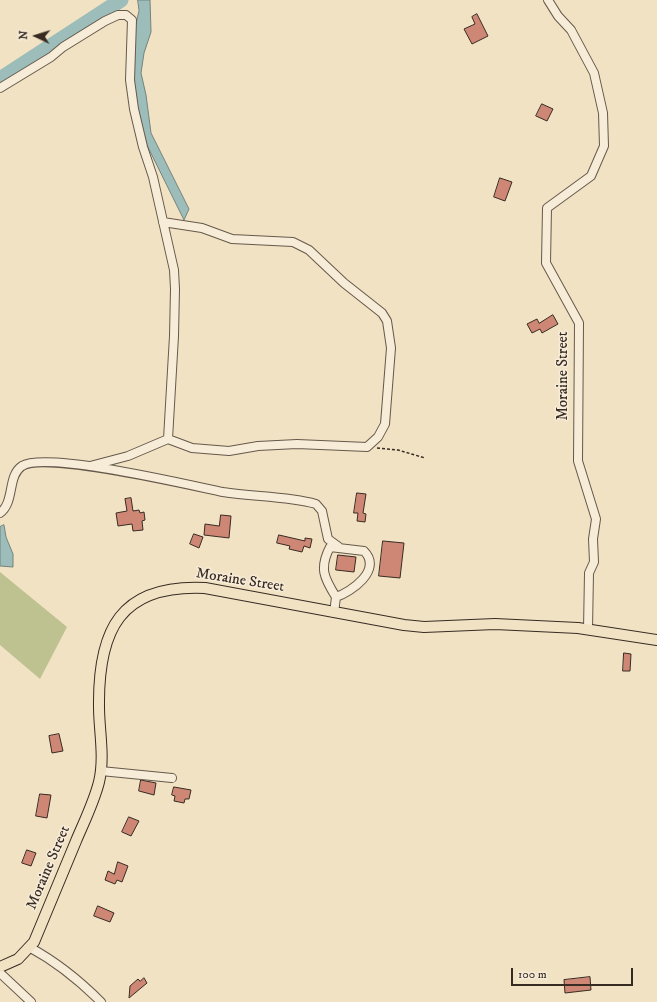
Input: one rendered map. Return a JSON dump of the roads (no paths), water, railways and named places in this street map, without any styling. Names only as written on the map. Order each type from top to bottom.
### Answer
[{"type":"main road","name":"Moraine Street","points":[[0,967],[18,959],[34,942],[89,810],[100,771],[100,680],[103,653],[106,642],[117,620],[131,605],[141,599],[160,592],[190,588],[224,591],[375,621],[424,626],[495,624],[584,629]]},
{"type":"main road","points":[[584,629],[657,640]]},
{"type":"street","name":"Moraine Street","points":[[548,0],[558,16],[571,30],[594,73],[602,113],[604,146],[591,176],[547,208],[546,263],[579,323],[578,461],[596,519],[593,539],[594,562],[589,573],[584,629]]},
{"type":"street","points":[[0,88],[51,57],[63,47],[105,21],[118,15],[126,15],[132,20],[130,80],[134,109],[143,148],[153,177],[174,270],[175,289],[168,439]]},
{"type":"street","points":[[90,466],[134,454],[168,439],[192,448],[229,451],[258,446],[297,444],[367,447],[378,437],[385,424],[391,348],[388,321],[382,313],[344,283],[309,250],[293,242],[232,239],[202,228],[163,222]]},
{"type":"street","points":[[0,514],[9,501],[17,470],[23,465],[51,462],[90,466],[223,492],[316,504],[322,511],[328,539],[339,547]]},
{"type":"street","points":[[334,613],[336,597],[326,581],[323,568],[330,547],[364,551],[368,555],[370,562],[366,576],[360,584],[352,590],[336,597]]},
{"type":"street","points":[[100,771],[172,778]]},
{"type":"street","points":[[29,947],[45,956],[101,1002]]},
{"type":"street","points":[[0,973],[31,1002]]},
{"type":"water","points":[[138,0],[150,0],[151,32],[144,53],[141,73],[146,95],[151,133],[189,209],[184,220],[138,127],[134,109],[131,44],[139,11]]},
{"type":"water","points":[[4,525],[6,537],[13,554],[13,567],[0,566],[0,527]]},
{"type":"waterway","points":[[0,79],[121,0]]}]
